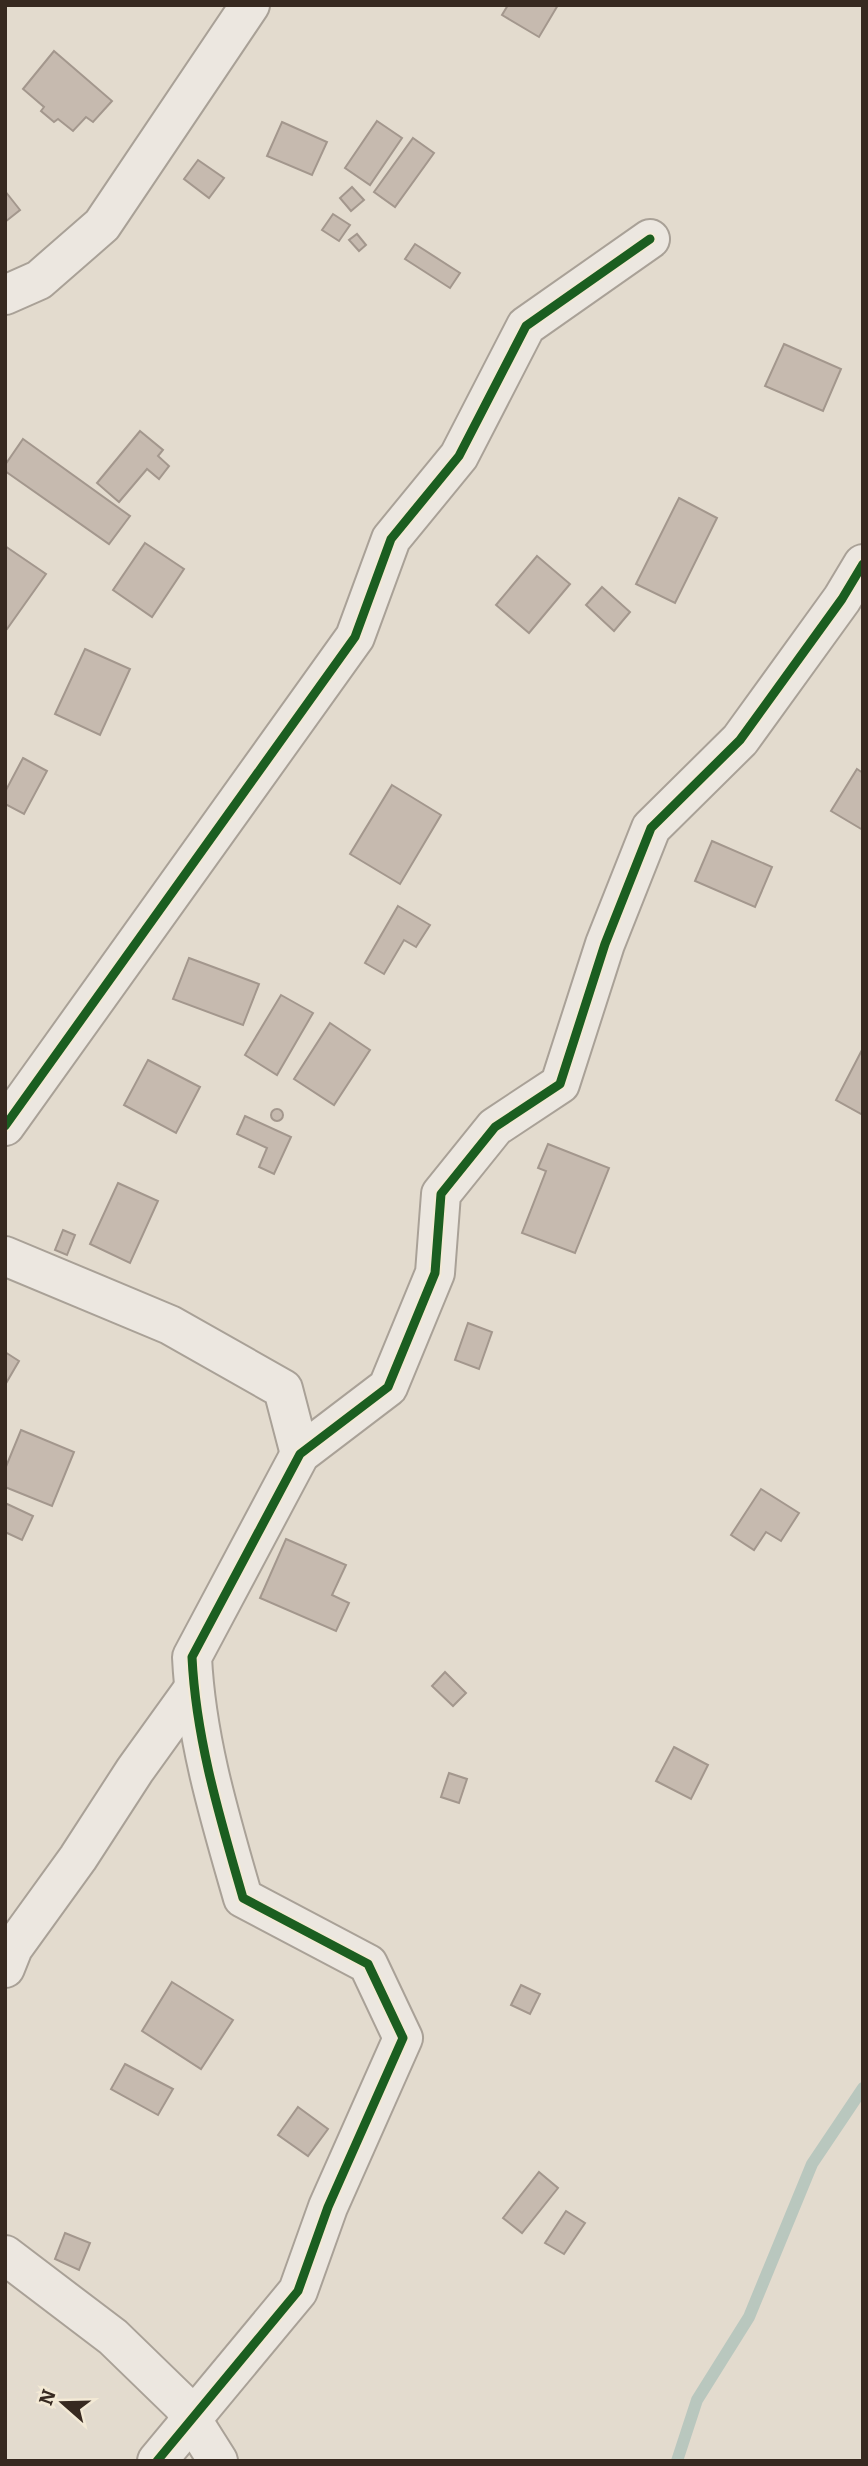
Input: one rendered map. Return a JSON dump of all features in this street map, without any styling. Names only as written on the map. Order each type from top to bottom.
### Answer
[{"type":"street","points":[[5,295],[39,279],[102,225],[250,5]]},
{"type":"street","points":[[5,1126],[355,637],[391,539],[459,456],[526,326],[650,239]]},
{"type":"street","points":[[157,2461],[298,2291],[328,2207],[403,2038],[368,1964],[243,1898],[207,1769],[194,1688],[192,1657],[300,1454],[388,1387],[435,1273],[440,1194],[495,1126],[560,1084],[605,944],[651,828],[740,740],[842,599],[863,564]]},
{"type":"street","points":[[5,1256],[170,1325],[283,1389],[300,1454]]},
{"type":"street","points":[[5,1968],[13,1948],[194,1688]]},
{"type":"street","points":[[5,2255],[113,2337],[182,2404],[218,2461]]},
{"type":"building","points":[[508,5],[558,5],[539,37],[502,15]]},
{"type":"building","points":[[54,51],[112,101],[93,122],[86,117],[73,131],[58,119],[54,122],[41,111],[44,107],[23,89]]},
{"type":"building","points":[[377,121],[402,138],[370,185],[345,168]]},
{"type":"building","points":[[282,122],[327,142],[312,175],[267,156]]},
{"type":"building","points":[[413,138],[434,153],[395,207],[374,192]]},
{"type":"building","points":[[198,160],[224,178],[209,198],[184,179]]},
{"type":"building","points":[[352,187],[364,200],[351,211],[340,198]]},
{"type":"building","points":[[5,191],[20,210],[5,222]]},
{"type":"building","points":[[333,214],[350,225],[339,241],[322,230]]},
{"type":"building","points":[[357,234],[366,245],[359,251],[349,240]]},
{"type":"building","points":[[415,244],[460,273],[450,288],[405,259]]},
{"type":"building","points":[[784,344],[841,369],[823,411],[765,386]]},
{"type":"building","points":[[140,431],[163,450],[158,456],[169,466],[159,479],[147,469],[119,502],[97,483]]},
{"type":"building","points":[[23,439],[130,516],[109,544],[5,471],[5,465]]},
{"type":"building","points":[[679,498],[717,518],[675,603],[636,584]]},
{"type":"building","points":[[145,543],[184,569],[152,617],[113,590]]},
{"type":"building","points":[[5,546],[46,574],[7,629],[5,628]]},
{"type":"building","points":[[537,556],[570,584],[529,633],[496,605]]},
{"type":"building","points":[[602,587],[630,612],[614,631],[586,605]]},
{"type":"building","points":[[85,649],[130,669],[100,735],[55,714]]},
{"type":"building","points":[[23,758],[47,771],[24,814],[5,804],[5,792]]},
{"type":"building","points":[[857,769],[863,773],[863,830],[831,811]]},
{"type":"building","points":[[392,785],[441,815],[400,884],[350,854]]},
{"type":"building","points":[[712,841],[772,867],[755,907],[695,881]]},
{"type":"building","points":[[398,906],[430,925],[416,947],[404,940],[384,974],[365,963]]},
{"type":"building","points":[[189,958],[259,984],[243,1025],[173,999]]},
{"type":"building","points":[[281,995],[313,1013],[277,1075],[245,1055]]},
{"type":"building","points":[[330,1023],[370,1050],[334,1105],[294,1079]]},
{"type":"building","points":[[863,1048],[863,1115],[836,1100]]},
{"type":"building","points":[[148,1060],[200,1087],[176,1133],[124,1105]]},
{"type":"building","points":[[277,1109],[283,1115],[277,1121],[271,1115]]},
{"type":"building","points":[[245,1116],[291,1137],[274,1174],[259,1167],[267,1148],[237,1134]]},
{"type":"building","points":[[548,1144],[609,1168],[575,1253],[522,1233],[546,1171],[538,1168]]},
{"type":"building","points":[[118,1183],[158,1201],[130,1263],[90,1244]]},
{"type":"building","points":[[63,1230],[75,1235],[67,1255],[55,1250]]},
{"type":"building","points":[[468,1323],[492,1332],[479,1369],[455,1360]]},
{"type":"building","points":[[5,1352],[19,1361],[5,1385]]},
{"type":"building","points":[[21,1430],[74,1452],[52,1506],[5,1487],[5,1469]]},
{"type":"building","points":[[761,1489],[799,1513],[781,1541],[766,1532],[754,1550],[731,1535]]},
{"type":"building","points":[[5,1503],[33,1516],[22,1540],[5,1532]]},
{"type":"building","points":[[286,1539],[346,1565],[332,1595],[349,1603],[336,1631],[260,1598]]},
{"type":"building","points":[[445,1672],[466,1693],[453,1706],[432,1686]]},
{"type":"building","points":[[674,1747],[708,1765],[691,1799],[656,1781]]},
{"type":"building","points":[[449,1773],[467,1779],[459,1803],[441,1797]]},
{"type":"building","points":[[172,1982],[233,2020],[201,2069],[142,2031]]},
{"type":"building","points":[[521,1985],[540,1994],[530,2014],[511,2005]]},
{"type":"building","points":[[125,2064],[173,2089],[158,2115],[111,2089]]},
{"type":"building","points":[[298,2107],[328,2129],[308,2156],[278,2135]]},
{"type":"building","points":[[539,2172],[558,2188],[522,2233],[503,2218]]},
{"type":"building","points":[[566,2211],[585,2223],[564,2254],[545,2243]]},
{"type":"building","points":[[65,2233],[90,2243],[79,2270],[55,2259]]},
{"type":"waterway","points":[[677,2461],[697,2400],[749,2317],[812,2164],[863,2088]]},
{"type":"cycle path","points":[[5,1126],[355,637],[391,539],[459,456],[526,326],[650,239]]},
{"type":"cycle path","points":[[157,2461],[298,2291],[328,2207],[403,2038],[368,1964],[243,1898],[204,1749],[192,1657],[300,1454],[388,1387],[435,1273],[441,1194],[495,1127],[560,1084],[605,944],[651,828],[740,740],[842,599],[863,564]]}]
